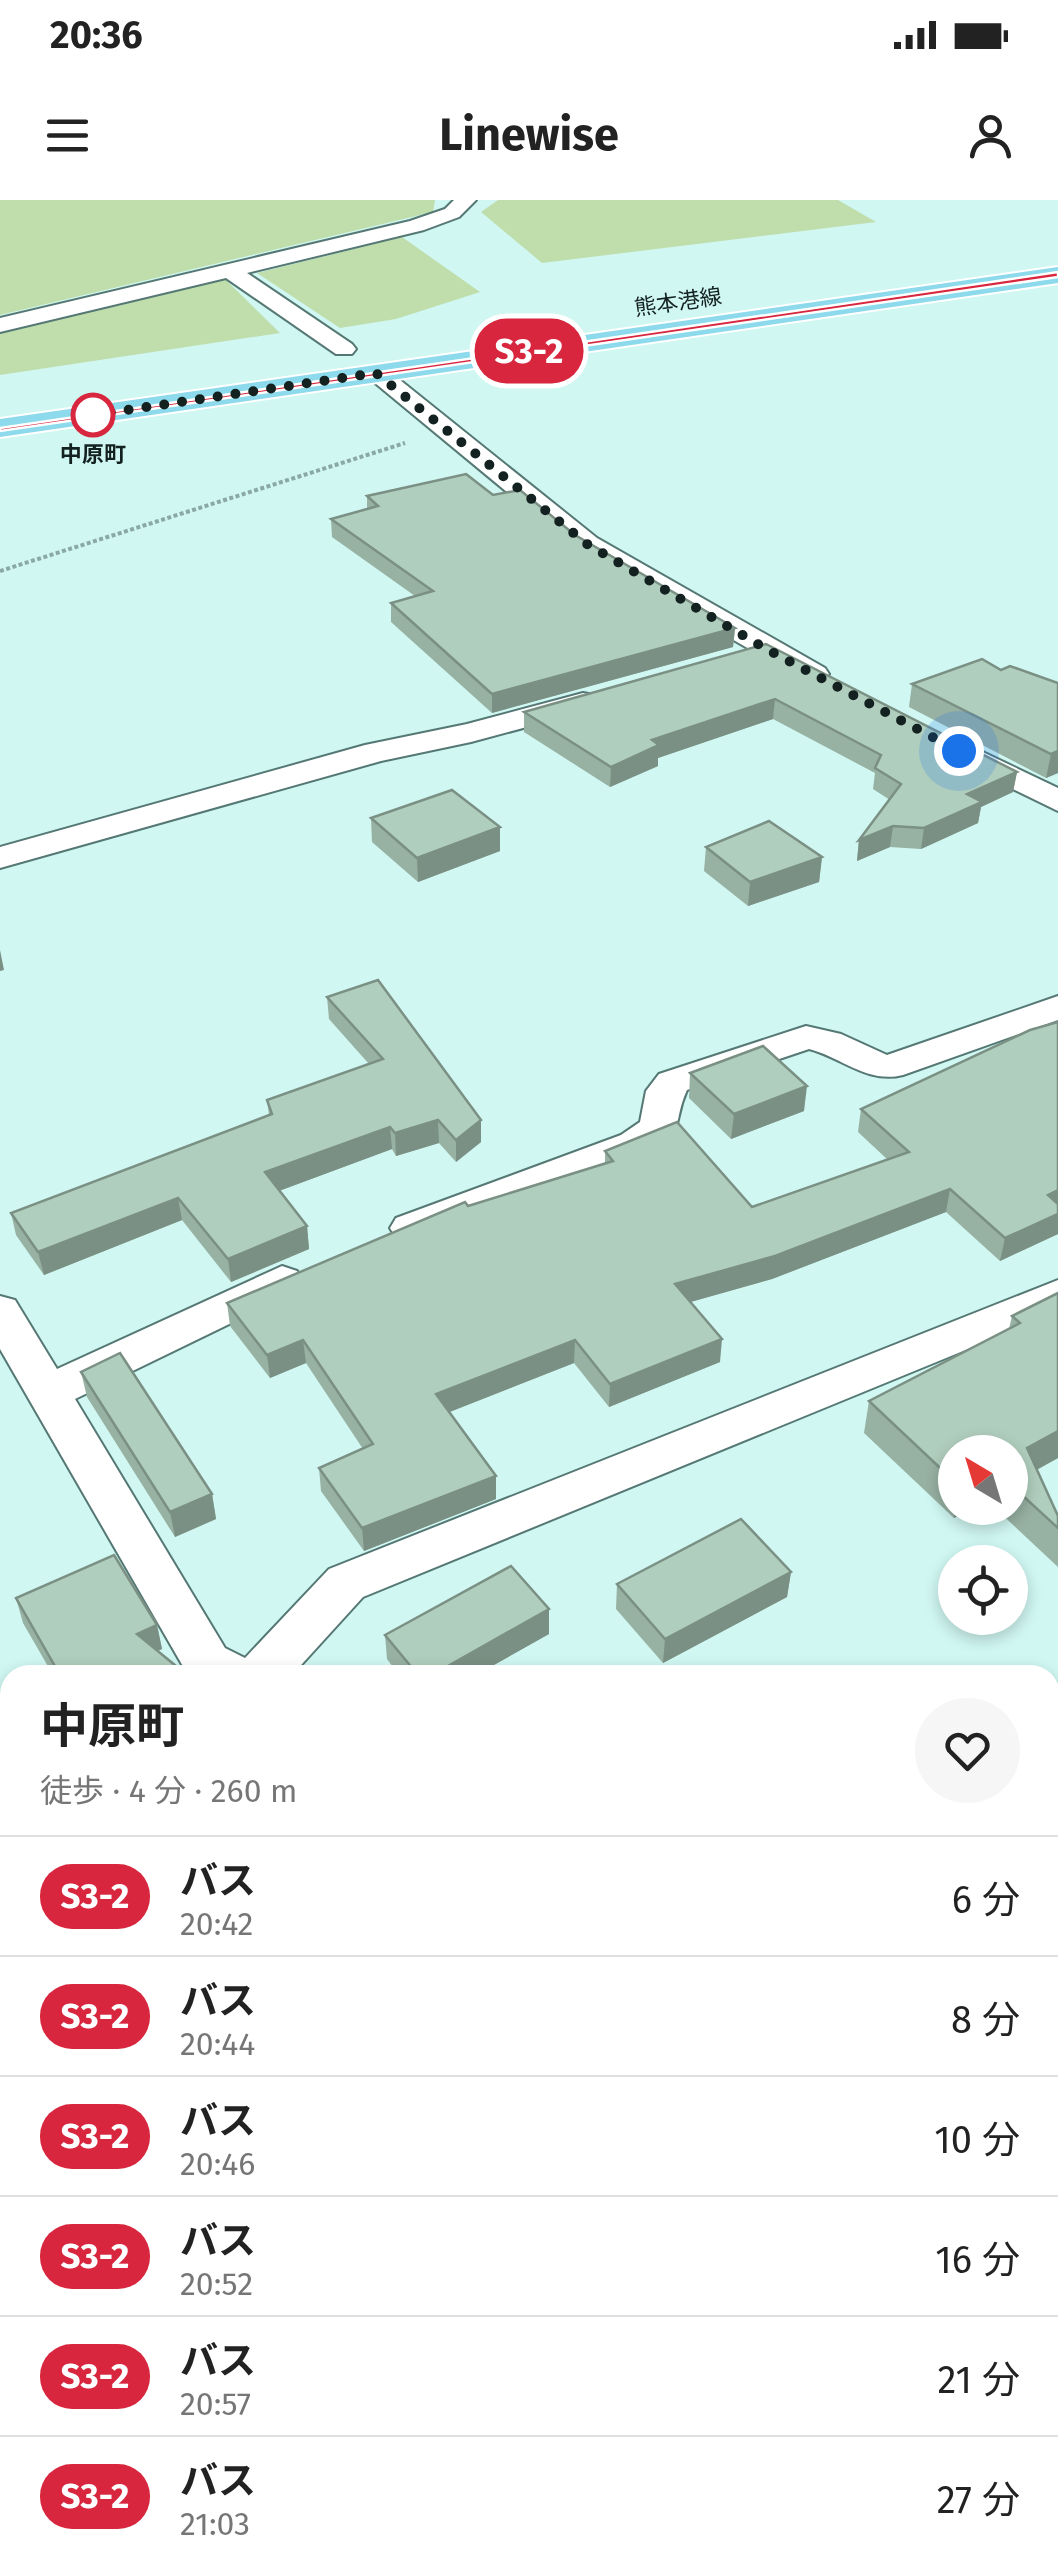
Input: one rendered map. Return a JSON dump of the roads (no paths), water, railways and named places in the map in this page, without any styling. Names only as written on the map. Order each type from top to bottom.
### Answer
[{"type":"main road","name":"熊本港線","points":[[557,319],[1058,248]]},
{"type":"main road","name":"熊本港線","points":[[0,428],[361,356],[1058,275]]},
{"type":"main road","name":"熊本港線","points":[[306,354],[361,356]]},
{"type":"street","points":[[0,325],[416,226],[452,214],[466,200]]},
{"type":"street","points":[[227,269],[361,356],[587,544],[836,686]]},
{"type":"street","points":[[731,661],[768,650]]},
{"type":"street","points":[[0,858],[376,752],[471,733],[620,692]]},
{"type":"street","points":[[936,739],[1058,801]]},
{"type":"street","points":[[380,1240],[635,1144],[659,1128],[665,1091],[672,1082],[806,1036],[826,1037],[868,1065],[889,1067],[1058,1007]]},
{"type":"street","points":[[49,1392],[252,1293],[326,1263]]},
{"type":"street","points":[[271,1665],[346,1583],[1058,1294]]},
{"type":"street","points":[[0,1310],[211,1665]]},
{"type":"place","name":"中原町","points":[[93,415]]}]
